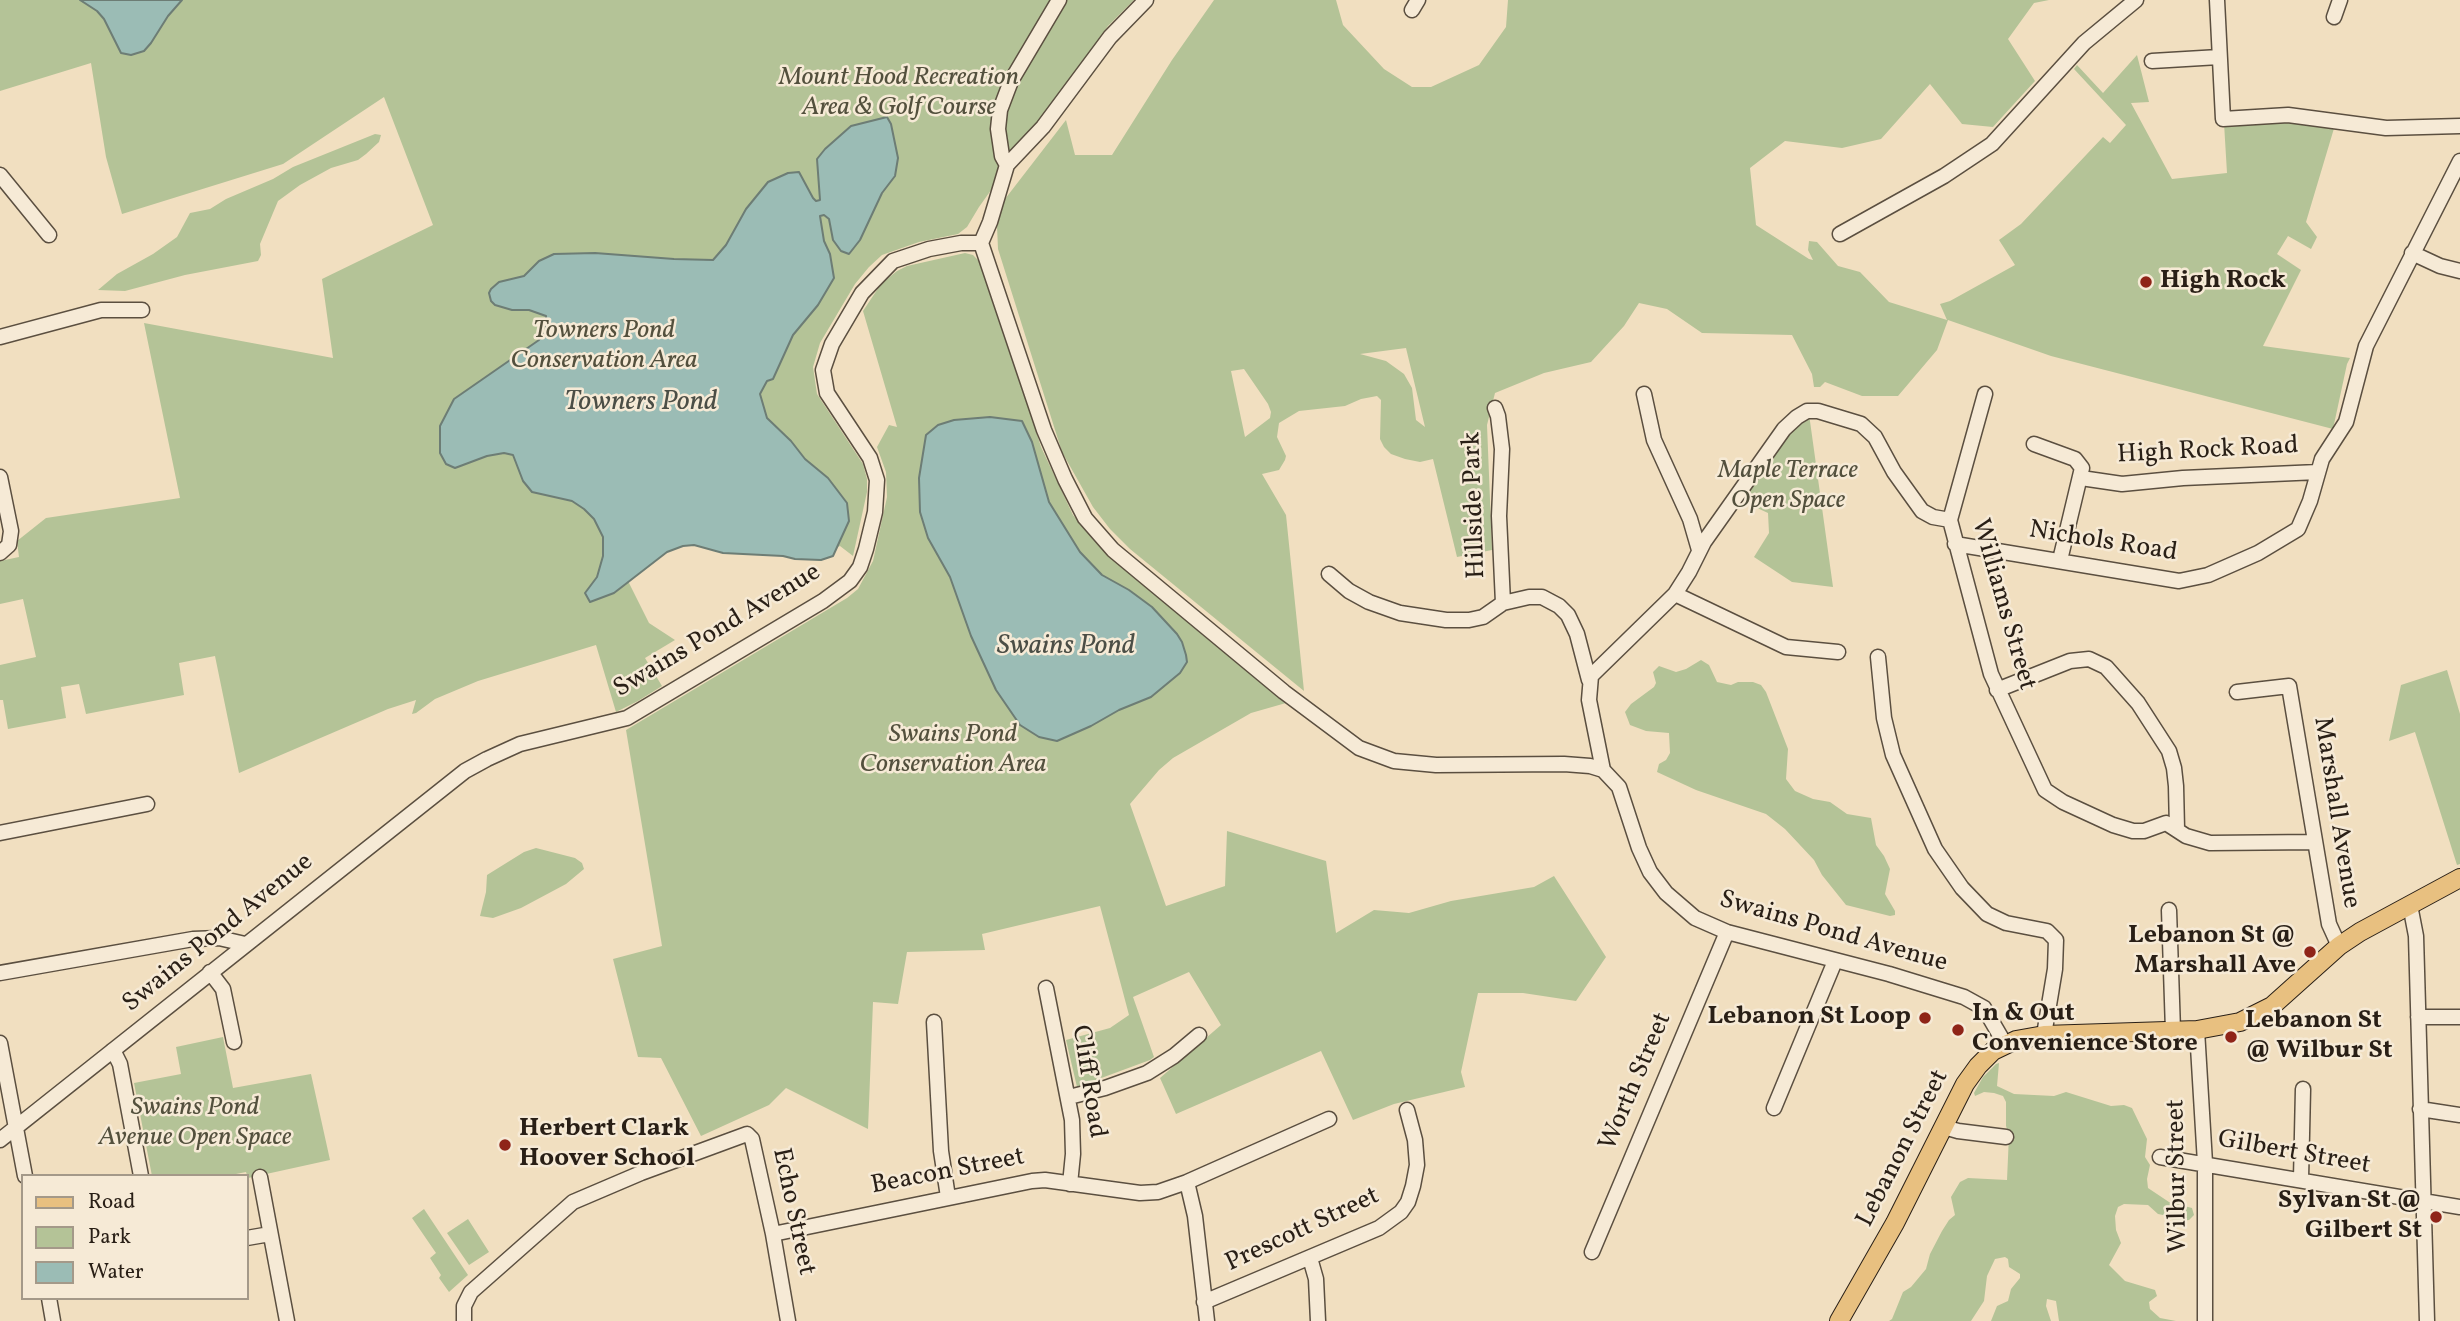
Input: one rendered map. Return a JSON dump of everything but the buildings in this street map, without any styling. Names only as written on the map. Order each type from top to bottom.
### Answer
[{"type":"main road","name":"Lebanon Street","points":[[1839,1321],[1895,1223],[1973,1072],[1988,1056],[2005,1044],[2044,1035],[2197,1030],[2231,1025],[2261,1012],[2284,996],[2339,946],[2384,918],[2460,878]]},
{"type":"street","points":[[1006,166],[999,138],[1000,110],[1011,81],[1059,0]]},
{"type":"street","points":[[1146,0],[1110,37],[1043,127],[1006,166],[981,243],[1044,430],[1086,518],[1113,550],[1233,651],[1366,752],[1394,761],[1421,765],[1564,764],[1603,770],[1588,700],[1589,680],[1577,634],[1568,615],[1559,606],[1542,597],[1529,597],[1503,603],[1483,617],[1469,621],[1400,613],[1349,591],[1329,575]]},
{"type":"street","points":[[1840,234],[1944,176],[1992,144],[2084,43],[2136,0]]},
{"type":"street","points":[[2217,0],[2223,119],[2288,116],[2386,128],[2460,126]]},
{"type":"street","points":[[2334,17],[2340,0]]},
{"type":"street","points":[[2152,61],[2219,57]]},
{"type":"street","name":"Nichols Road","points":[[1955,544],[2179,581],[2208,575],[2259,553],[2298,529],[2310,501],[2322,459],[2346,422],[2366,346],[2460,161]]},
{"type":"street","points":[[0,175],[49,235]]},
{"type":"street","name":"Swains Pond Avenue","points":[[0,1140],[445,786],[475,765],[532,740],[627,718],[823,601],[850,581],[860,567],[866,549],[875,512],[877,480],[870,458],[827,393],[823,377],[826,358],[862,293],[893,261],[929,249],[961,243],[981,243]]},
{"type":"street","points":[[2412,253],[2440,266],[2460,271]]},
{"type":"street","points":[[0,337],[101,310],[142,310]]},
{"type":"street","points":[[1644,394],[1654,440],[1690,519],[1699,550]]},
{"type":"street","name":"Williams Street","points":[[1985,394],[1950,520],[1997,690],[2047,793],[2128,830],[2138,832],[2166,823],[2186,836],[2210,843],[2315,842]]},
{"type":"street","name":"Hillside Park","points":[[1495,408],[1502,449],[1499,516],[1503,553],[1503,603]]},
{"type":"street","points":[[1589,680],[1598,667],[1675,594],[1699,550],[1784,429],[1807,411],[1829,413],[1868,429],[1922,511],[1933,517],[1950,520]]},
{"type":"street","name":"High Rock Road","points":[[2034,444],[2076,459],[2082,468],[2081,478],[2122,484],[2183,478],[2318,472]]},
{"type":"street","points":[[0,477],[11,531],[9,545],[0,552]]},
{"type":"street","points":[[2060,560],[2081,478]]},
{"type":"street","points":[[1675,594],[1786,647],[1838,652]]},
{"type":"street","points":[[1878,657],[1884,718],[1893,755],[1935,849],[1962,888],[1987,914],[2006,923],[2041,929],[2052,934],[2056,940],[2056,960],[2044,1035]]},
{"type":"street","points":[[1997,690],[2070,661],[2089,659],[2106,667],[2138,703],[2169,751],[2176,786],[2177,829]]},
{"type":"street","name":"Marshall Avenue","points":[[2237,692],[2289,685],[2330,928],[2339,946]]},
{"type":"street","name":"Swains Pond Avenue","points":[[1603,770],[1619,786],[1639,848],[1657,882],[1695,918],[1727,932],[1925,985],[1976,1003],[1989,1014],[2005,1044]]},
{"type":"street","points":[[0,833],[147,804]]},
{"type":"street","points":[[2410,905],[2416,928],[2427,1321]]},
{"type":"street","points":[[2169,910],[2173,1031]]},
{"type":"street","name":"Worth Street","points":[[1592,1252],[1727,932]]},
{"type":"street","points":[[0,973],[193,939],[210,938],[245,944]]},
{"type":"street","points":[[1774,1108],[1835,961]]},
{"type":"street","points":[[210,972],[223,989],[234,1042]]},
{"type":"street","name":"Cliff Road","points":[[1046,988],[1069,1097],[1073,1144],[1070,1184]]},
{"type":"street","points":[[2418,1017],[2460,1017]]},
{"type":"street","points":[[934,1022],[941,1151],[948,1197]]},
{"type":"street","name":"Wilbur Street","points":[[2197,1030],[2206,1163],[2205,1321]]},
{"type":"street","points":[[1069,1097],[1105,1088],[1154,1069],[1199,1035]]},
{"type":"street","points":[[0,1043],[25,1174]]},
{"type":"street","points":[[113,1050],[120,1065],[141,1174]]},
{"type":"street","points":[[2301,1180],[2303,1088]]},
{"type":"street","points":[[2420,1109],[2460,1115]]},
{"type":"street","name":"Prescott Street","points":[[1204,1302],[1379,1228],[1405,1207],[1417,1165],[1415,1140],[1407,1110]]},
{"type":"street","name":"Beacon Street","points":[[773,1234],[1032,1181],[1140,1193],[1158,1192],[1187,1182],[1329,1119]]},
{"type":"street","points":[[0,1120],[16,1126]]},
{"type":"street","points":[[1944,1127],[2006,1138]]},
{"type":"street","name":"Echo Street","points":[[464,1321],[464,1306],[471,1292],[573,1202],[641,1172],[743,1134],[750,1135],[752,1139],[773,1234],[788,1321]]},
{"type":"street","name":"Gilbert Street","points":[[2160,1157],[2460,1207]]},
{"type":"street","points":[[260,1177],[287,1321]]},
{"type":"street","points":[[1187,1182],[1195,1216],[1207,1321]]},
{"type":"street","points":[[248,1238],[270,1234]]},
{"type":"street","points":[[1310,1258],[1316,1279],[1318,1321]]},
{"type":"street","points":[[49,1300],[53,1321]]},
{"type":"green space","name":"Towners Pond Conservation Area","points":[[0,0],[1134,0],[1108,26],[967,227],[958,234],[919,242],[882,255],[855,284],[820,343],[813,367],[817,394],[863,464],[867,479],[867,492],[853,556],[840,546],[820,555],[689,538],[624,573],[649,623],[675,640],[645,658],[662,686],[638,701],[616,712],[596,645],[478,681],[435,699],[416,713],[412,714],[416,700],[388,709],[239,773],[215,656],[179,663],[184,695],[86,714],[79,684],[61,687],[66,718],[8,729],[3,700],[0,700],[0,665],[36,657],[23,599],[0,604],[0,561],[19,557],[17,541],[46,518],[180,498],[144,323],[333,358],[322,279],[433,225],[384,97],[283,164],[122,214],[106,157],[91,63],[0,91]]},
{"type":"green space","points":[[1214,0],[1336,0],[1343,25],[1384,69],[1412,87],[1431,87],[1479,65],[1506,27],[1508,0],[2049,0],[2034,3],[2008,39],[2035,81],[1993,127],[1962,124],[1930,84],[1881,139],[1842,148],[1785,141],[1750,168],[1756,225],[1809,259],[1813,260],[1808,250],[1809,241],[1817,242],[1838,266],[1860,272],[1889,302],[1947,320],[1940,304],[2015,265],[1999,240],[2021,224],[2103,137],[2110,143],[2126,125],[2074,69],[2077,65],[2103,93],[2137,55],[2149,102],[2131,103],[2172,179],[2227,173],[2224,123],[2291,120],[2335,125],[2306,222],[2317,237],[2311,249],[2288,236],[2277,254],[2301,270],[2263,346],[2350,358],[2333,429],[2051,356],[1948,320],[1937,350],[1898,396],[1862,396],[1825,382],[1820,387],[1814,387],[1812,374],[1792,335],[1702,333],[1667,309],[1639,303],[1624,326],[1591,362],[1544,373],[1495,393],[1487,425],[1492,550],[1457,557],[1433,459],[1420,462],[1405,459],[1391,454],[1384,447],[1380,439],[1381,400],[1377,396],[1345,406],[1299,411],[1279,423],[1277,437],[1286,456],[1285,460],[1279,470],[1262,474],[1286,515],[1304,691],[1130,549],[1093,507],[1062,452],[998,249],[997,226],[1005,199],[1066,120],[1075,155],[1112,155],[1172,60]],"holes":[[[1406,348],[1425,427],[1416,420],[1412,388],[1404,374],[1386,361],[1360,354]],[[1244,369],[1271,412],[1270,418],[1245,437],[1231,371]]]},
{"type":"green space","points":[[375,134],[381,135],[379,142],[358,160],[331,168],[278,201],[260,244],[261,255],[258,261],[185,275],[125,291],[98,290],[117,274],[177,237],[190,213],[210,209],[293,167]]},
{"type":"green space","name":"Swains Pond Conservation Area","points":[[965,253],[973,255],[980,262],[1001,318],[1041,447],[1073,515],[1108,555],[1286,703],[1251,713],[1173,758],[1130,804],[1166,906],[1225,886],[1227,831],[1326,861],[1336,933],[1374,910],[1409,913],[1451,901],[1534,887],[1554,876],[1606,957],[1576,1001],[1523,993],[1478,993],[1461,1072],[1465,1087],[1394,1104],[1353,1120],[1321,1051],[1176,1114],[1160,1078],[1221,1025],[1189,972],[1133,997],[1154,1057],[1077,1087],[1066,1040],[1110,1028],[1129,1015],[1100,906],[982,934],[985,950],[907,952],[898,1004],[873,1002],[868,1129],[786,1088],[769,1105],[701,1136],[661,1058],[638,1057],[613,959],[662,946],[626,730],[858,589],[873,561],[887,497],[886,472],[877,447],[889,425],[897,427],[863,311],[881,284],[897,271],[907,266]]},
{"type":"green space","name":"Maple Terrace Open Space","points":[[1809,414],[1833,587],[1792,582],[1754,557],[1769,533],[1768,513],[1742,501],[1776,448]]},
{"type":"green space","points":[[1701,660],[1709,665],[1717,682],[1731,685],[1753,682],[1761,685],[1788,749],[1786,779],[1795,791],[1813,799],[1830,802],[1847,814],[1871,818],[1876,845],[1890,869],[1885,894],[1895,915],[1846,905],[1822,875],[1814,860],[1785,829],[1766,814],[1696,790],[1657,772],[1659,764],[1666,760],[1670,753],[1669,733],[1646,731],[1630,725],[1625,712],[1631,704],[1654,687],[1656,683],[1653,672],[1659,666],[1676,672]]},
{"type":"green space","points":[[2447,670],[2460,714],[2460,864],[2457,865],[2415,732],[2389,741],[2401,685]]},
{"type":"green space","points":[[536,848],[575,858],[582,863],[584,869],[566,884],[521,908],[493,918],[480,916],[487,875],[524,852]]},
{"type":"green space","name":"Swains Pond Avenue Open Space","points":[[223,1037],[233,1088],[311,1074],[330,1160],[248,1178],[246,1172],[152,1174],[134,1083],[181,1074],[176,1047]]},
{"type":"green space","points":[[1999,1063],[1997,1086],[2014,1094],[2054,1096],[2066,1092],[2111,1106],[2124,1105],[2132,1108],[2147,1139],[2145,1157],[2150,1165],[2148,1188],[2169,1202],[2192,1208],[2194,1215],[2189,1220],[2175,1223],[2148,1205],[2124,1204],[2118,1207],[2115,1216],[2116,1230],[2121,1243],[2109,1265],[2125,1281],[2155,1290],[2157,1296],[2149,1302],[2150,1309],[2160,1318],[2176,1321],[2059,1321],[2056,1301],[2047,1299],[2046,1306],[2051,1321],[1991,1321],[1997,1306],[2008,1301],[2011,1289],[2020,1278],[2020,1274],[2009,1267],[2005,1257],[1995,1259],[1987,1276],[1984,1301],[1971,1321],[1889,1321],[1903,1292],[1911,1287],[1926,1269],[1930,1254],[1942,1231],[1955,1215],[1951,1197],[1960,1182],[1968,1178],[2007,1180],[2009,1135],[2006,1126],[2006,1102],[2003,1096],[1994,1093],[1984,1092],[1975,1096],[1974,1093],[1983,1077]]},
{"type":"green space","points":[[424,1209],[468,1275],[449,1292],[430,1258],[436,1253],[412,1218]]},
{"type":"green space","points":[[468,1219],[489,1252],[469,1265],[447,1233]]},
{"type":"water","points":[[80,0],[182,0],[144,51],[131,55],[121,53],[104,19]]},
{"type":"water","name":"Towners Pond","points":[[887,117],[898,158],[895,176],[882,193],[860,240],[849,254],[841,251],[833,240],[829,219],[824,215],[820,216],[834,278],[818,305],[793,335],[773,379],[767,381],[760,394],[767,418],[805,459],[828,478],[847,503],[849,521],[833,556],[821,560],[795,559],[723,553],[694,545],[683,546],[667,552],[614,593],[590,602],[585,593],[597,577],[603,556],[603,537],[594,519],[584,509],[572,501],[532,492],[523,481],[513,455],[504,453],[487,456],[455,468],[446,464],[440,453],[440,426],[454,399],[539,340],[546,331],[546,316],[529,310],[512,310],[495,305],[489,293],[491,289],[499,282],[524,276],[539,261],[554,254],[595,253],[713,260],[726,245],[746,209],[768,182],[788,173],[799,172],[813,198],[820,200],[817,159],[825,149],[851,126]]},
{"type":"water","name":"Swains Pond","points":[[990,417],[1022,421],[1032,442],[1049,502],[1080,552],[1102,575],[1152,607],[1177,634],[1186,655],[1187,662],[1180,673],[1151,697],[1057,741],[1039,737],[1020,725],[996,690],[971,636],[950,577],[928,538],[920,512],[919,478],[926,435],[938,425],[954,420]]},
{"type":"place","name":"High Rock","points":[[2146,282]]},
{"type":"place","name":"Lebanon St @ Marshall Ave","points":[[2310,952]]},
{"type":"place","name":"Lebanon St Loop","points":[[1925,1018]]},
{"type":"place","name":"In & Out Convenience Store","points":[[1958,1030]]},
{"type":"place","name":"Lebanon St @ Wilbur St","points":[[2231,1037]]},
{"type":"place","name":"Herbert Clark Hoover School","points":[[505,1145]]},
{"type":"place","name":"Sylvan St @ Gilbert St","points":[[2436,1217]]},
{"type":"park label","name":"Mount Hood Recreation Area & Golf Course","points":[[899,94]]}]
